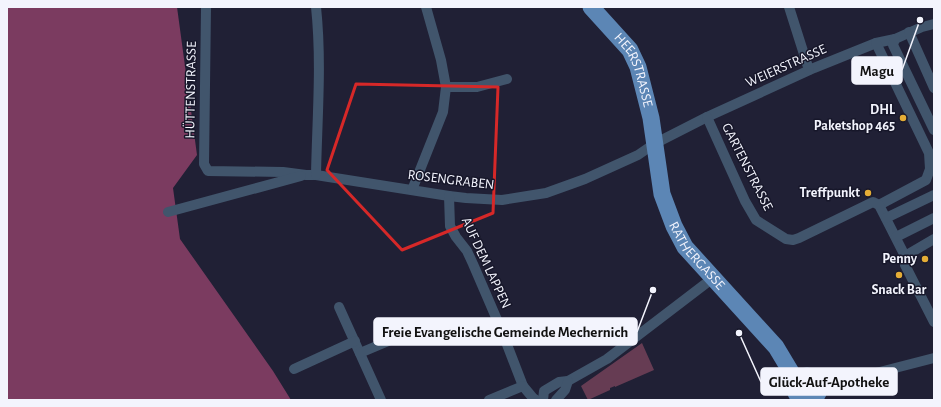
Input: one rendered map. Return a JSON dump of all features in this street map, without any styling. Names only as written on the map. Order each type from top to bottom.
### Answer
[{"type":"main road","name":"HEERSTRASSE","points":[[591,7],[630,50],[638,67],[651,118],[654,144]]},
{"type":"main road","name":"RATHERGASSE","points":[[654,144],[662,194],[674,226],[686,247],[776,347],[802,379],[795,387],[797,393],[810,398]]},
{"type":"street","name":"HÜTTENSTRASSE","points":[[206,7],[204,164],[208,171]]},
{"type":"street","points":[[311,175],[319,60],[316,7]]},
{"type":"street","points":[[412,190],[443,112],[446,87],[441,60],[426,7]]},
{"type":"street","points":[[789,7],[809,70]]},
{"type":"street","name":"WEIERSTRASSE","points":[[654,144],[707,117],[809,70],[876,43],[934,24]]},
{"type":"street","points":[[909,32],[934,88]]},
{"type":"street","points":[[895,38],[893,45],[934,130]]},
{"type":"street","name":"GARTENSTRASSE","points":[[707,117],[756,220],[786,239],[793,240],[799,238],[926,180],[930,169],[929,153],[876,43]]},
{"type":"street","points":[[446,87],[477,87],[507,79]]},
{"type":"street","name":"ROSENGRABEN","points":[[208,171],[283,172],[449,196],[502,200],[546,193],[585,179],[638,155],[654,144]]},
{"type":"street","name":"ROSENGRABEN","points":[[168,212],[311,175]]},
{"type":"street","points":[[886,218],[934,195]]},
{"type":"street","name":"AUF DEM LAPPEN","points":[[449,196],[450,226],[456,237],[467,251],[473,264],[523,386]]},
{"type":"street","points":[[876,203],[896,237],[905,256],[905,265],[934,322]]},
{"type":"street","points":[[896,237],[934,218]]},
{"type":"street","points":[[905,256],[934,239]]},
{"type":"street","points":[[543,400],[544,391],[559,382],[568,381],[607,359],[713,278]]},
{"type":"street","points":[[339,307],[381,400]]},
{"type":"street","points":[[360,353],[405,334]]},
{"type":"street","points":[[294,369],[355,341]]},
{"type":"street","points":[[810,398],[833,384],[934,358]]},
{"type":"street","points":[[556,400],[565,390],[568,381]]},
{"type":"street","points":[[489,400],[523,386],[536,400]]},
{"type":"highlighted area","points":[[356,84],[498,87],[493,213],[402,250],[327,170]]},
{"type":"shaded area","points":[[7,7],[177,7],[197,155],[173,188],[180,239],[273,371],[291,400],[7,400]]},
{"type":"shaded area","points":[[642,343],[654,370],[610,388],[610,390],[588,400],[581,386]]},
{"type":"place","name":"Magu","points":[[920,20]]},
{"type":"place","name":"DHL Paketshop 465","points":[[903,118]]},
{"type":"place","name":"Treffpunkt","points":[[868,193]]},
{"type":"place","name":"Penny","points":[[925,259]]},
{"type":"place","name":"Snack Bar","points":[[899,275]]},
{"type":"place","name":"Freie Evangelische Gemeinde Mechernich","points":[[653,290]]},
{"type":"place","name":"Glück-Auf-Apotheke","points":[[739,333]]}]
